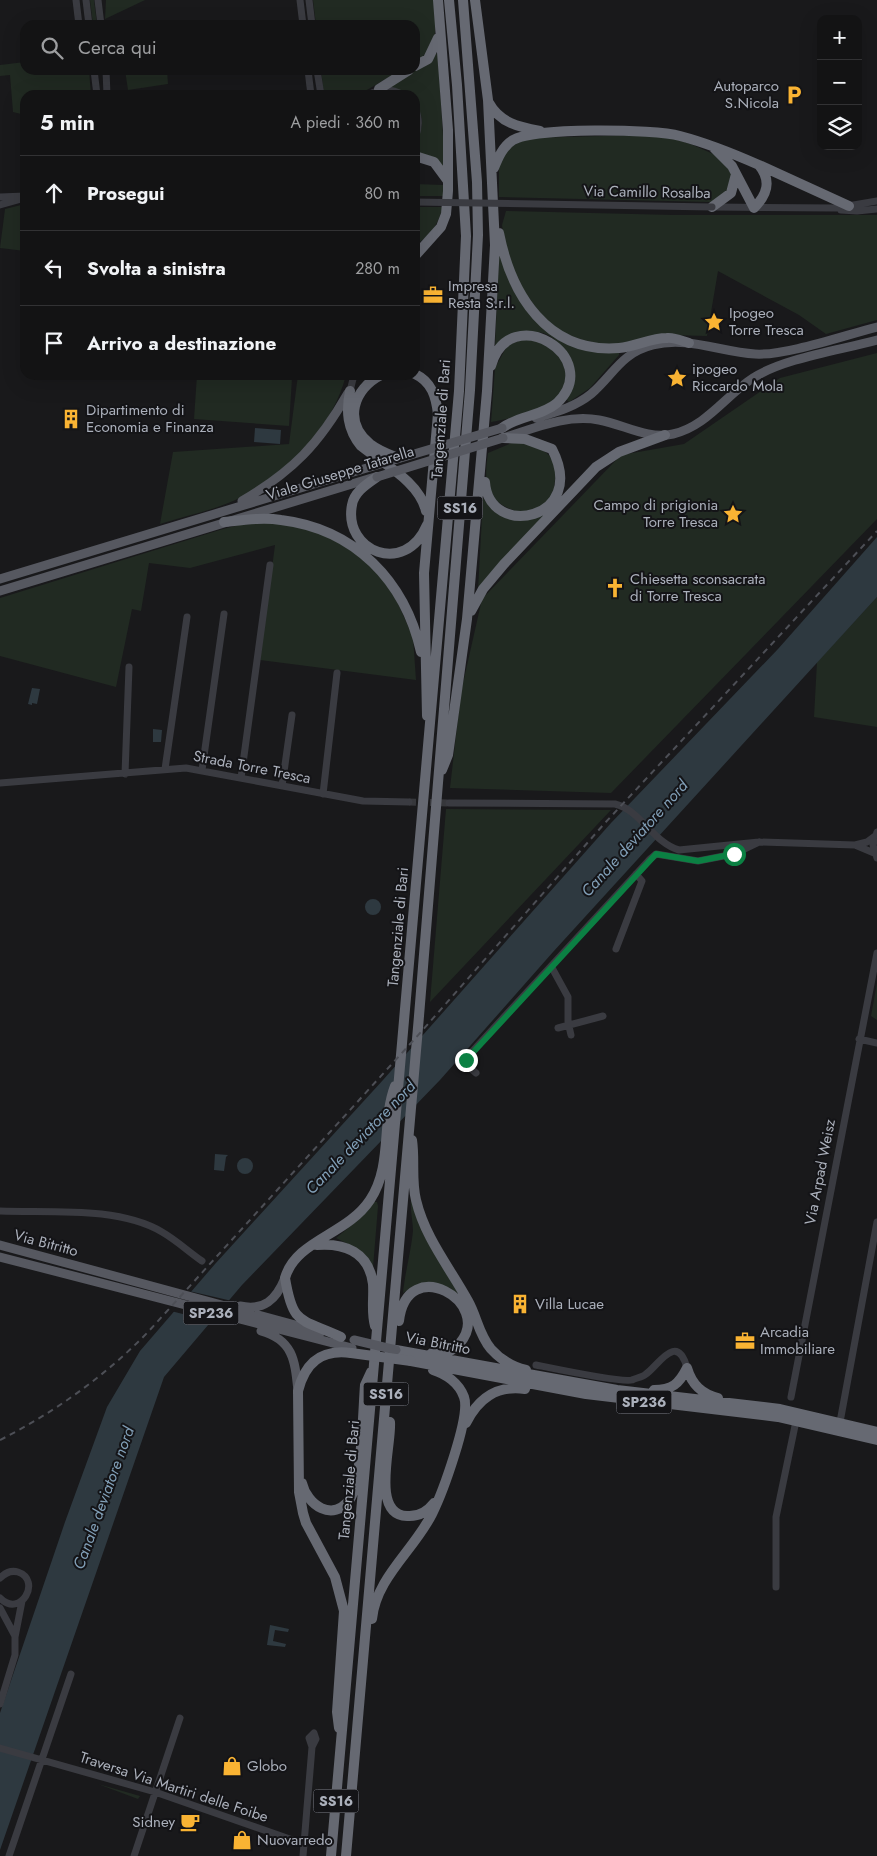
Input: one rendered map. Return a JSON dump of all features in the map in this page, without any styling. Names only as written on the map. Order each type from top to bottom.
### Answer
[{"type":"highway","points":[[420,249],[441,227],[446,214],[448,130],[438,0]]},
{"type":"highway","name":"Tangenziale di Bari","points":[[332,1856],[377,1331],[391,1137],[390,1100],[400,1074],[459,391],[466,236],[458,85],[449,0]]},
{"type":"highway","name":"Tangenziale di Bari","points":[[346,1856],[385,1402],[392,1352],[470,390],[478,235],[476,156],[463,0]]},
{"type":"highway","points":[[438,780],[448,755],[468,619],[487,391],[495,214],[488,100],[475,0]]},
{"type":"highway","points":[[420,63],[428,59],[436,44],[439,32]]},
{"type":"highway","points":[[379,89],[401,75]]},
{"type":"highway","points":[[488,100],[497,114],[512,124],[548,132]]},
{"type":"highway","points":[[493,171],[504,148],[513,140],[548,132],[651,131],[680,136],[759,165],[849,206]]},
{"type":"highway","points":[[714,148],[728,159],[754,208],[762,199],[767,188],[766,175],[759,165]]},
{"type":"highway","points":[[420,158],[434,162],[448,183]]},
{"type":"highway","points":[[712,207],[731,193],[736,174]]},
{"type":"highway","points":[[495,214],[503,252],[513,281],[533,313],[553,331],[584,345],[607,349],[632,346],[669,337],[689,343]]},
{"type":"highway","points":[[482,454],[486,494],[501,511],[521,517],[547,508],[557,495],[562,478],[559,462],[552,449],[502,433],[512,420],[546,409],[562,397],[569,378],[565,357],[559,348],[545,338],[529,335],[512,340],[497,353],[492,363],[487,391]]},
{"type":"highway","name":"SS16","points":[[420,378],[430,386],[436,397],[438,414],[424,573],[424,676],[430,742]]},
{"type":"highway","points":[[374,380],[364,386],[356,399],[356,423],[360,434],[369,444],[382,452],[398,458]]},
{"type":"highway","points":[[350,391],[347,413],[349,426],[354,438],[361,446],[416,490],[424,500],[429,521],[413,546],[403,552],[382,554],[371,549],[355,530],[352,505],[362,488],[377,476]]},
{"type":"highway","points":[[468,619],[475,603],[491,579],[596,467],[619,452],[665,435]]},
{"type":"highway","points":[[224,522],[280,519],[302,523],[333,534],[364,554],[395,587],[406,606],[418,640],[424,676]]},
{"type":"highway","points":[[409,1127],[414,1153],[412,1184],[421,1216],[434,1245],[468,1301],[480,1333],[490,1347],[507,1363],[519,1368],[583,1380],[600,1388]]},
{"type":"highway","points":[[314,1245],[342,1228],[368,1202],[380,1182],[391,1137]]},
{"type":"highway","points":[[341,1337],[303,1321],[293,1312],[284,1278],[294,1260],[304,1248],[314,1245],[336,1244],[355,1252],[367,1265],[373,1286],[371,1312],[377,1331]]},
{"type":"highway","points":[[341,1746],[337,1712],[344,1611],[335,1576],[306,1524],[299,1492],[298,1391],[302,1377],[315,1359],[327,1353],[352,1347],[378,1358],[392,1352],[413,1349],[436,1354],[452,1350],[465,1335],[468,1325],[461,1304],[448,1291],[440,1288],[430,1287],[412,1292],[400,1307],[398,1332],[392,1352]]},
{"type":"highway","points":[[392,1352],[411,1366],[448,1376],[459,1388],[464,1398],[465,1409],[461,1433]]},
{"type":"highway","name":"Via Bitritto","points":[[392,1352],[479,1375],[778,1417],[877,1440]]},
{"type":"highway","name":"Via Bitritto","points":[[412,1357],[600,1388],[615,1394],[766,1407],[840,1422],[877,1432]]},
{"type":"highway","points":[[300,1476],[308,1498],[315,1505],[324,1509],[333,1509],[341,1507],[349,1500],[356,1480],[365,1385],[374,1367]]},
{"type":"highway","points":[[362,1661],[371,1635],[376,1598],[432,1513],[461,1433],[474,1408],[488,1395],[500,1390],[523,1389],[578,1398],[669,1389],[682,1380],[687,1368]]},
{"type":"highway","points":[[687,1368],[691,1379],[708,1395],[766,1407]]},
{"type":"highway","points":[[385,1402],[390,1424],[385,1486],[390,1506],[399,1515],[414,1516],[428,1510],[438,1498]]},
{"type":"main road","name":"Viale Giuseppe Tatarella","points":[[0,591],[377,476],[502,433],[578,404],[592,393],[615,366],[633,352],[663,343],[689,343],[755,355],[779,352],[877,327]]},
{"type":"main road","name":"Viale Giuseppe Tatarella","points":[[0,579],[398,458],[502,433],[562,421],[586,419],[610,423],[640,433],[665,435],[687,429],[707,418],[752,378],[772,368],[877,340]]},
{"type":"main road","points":[[228,509],[263,489],[296,463],[327,430],[350,391]]},
{"type":"main road","name":"Via Bitritto","points":[[0,1245],[141,1289]]},
{"type":"main road","name":"Via Bitritto","points":[[0,1257],[141,1289],[283,1326],[352,1347]]},
{"type":"main road","points":[[141,1289],[159,1285],[250,1308],[259,1307],[274,1299],[284,1278]]},
{"type":"main road","points":[[141,1289],[154,1302],[276,1336],[284,1343],[292,1355],[298,1391]]},
{"type":"main road","name":"Via Bitritto","points":[[283,1326],[341,1337],[352,1347]]},
{"type":"street","points":[[76,0],[78,20]]},
{"type":"street","points":[[86,0],[88,20]]},
{"type":"street","points":[[98,0],[100,20]]},
{"type":"street","points":[[99,12],[103,0]]},
{"type":"street","points":[[300,0],[302,20]]},
{"type":"street","points":[[309,0],[311,20]]},
{"type":"street","points":[[95,75],[96,90]]},
{"type":"street","points":[[106,75],[108,90]]},
{"type":"street","points":[[309,75],[310,90]]},
{"type":"street","points":[[319,75],[320,90]]},
{"type":"street","points":[[379,89],[386,90]]},
{"type":"street","points":[[0,197],[20,197]]},
{"type":"street","points":[[0,205],[20,199]]},
{"type":"street","name":"Via Camillo Rosalba","points":[[420,202],[836,208],[877,201]]},
{"type":"street","points":[[836,208],[857,212],[877,209]]},
{"type":"street","points":[[350,391],[353,380]]},
{"type":"street","points":[[241,778],[270,565]]},
{"type":"street","points":[[202,770],[224,614]]},
{"type":"street","points":[[165,769],[187,617]]},
{"type":"street","points":[[125,774],[129,667]]},
{"type":"street","points":[[323,794],[337,673]]},
{"type":"street","points":[[282,786],[292,715]]},
{"type":"street","name":"Strada Torre Tresca","points":[[0,783],[186,768],[363,801],[409,802]]},
{"type":"street","points":[[449,804],[615,804],[625,807],[669,847],[690,849],[759,842],[855,844],[866,842],[876,834]]},
{"type":"street","points":[[855,844],[876,855],[876,834]]},
{"type":"street","points":[[476,1073],[468,1066],[466,1060],[468,1056],[656,854],[698,861],[734,854],[759,842]]},
{"type":"street","points":[[616,949],[642,881],[636,874]]},
{"type":"street","name":"Via Arpad Weisz","points":[[791,1397],[877,953]]},
{"type":"street","points":[[551,966],[568,997],[571,1035]]},
{"type":"street","points":[[558,1028],[602,1016]]},
{"type":"street","points":[[859,1039],[877,1043]]},
{"type":"street","points":[[0,1211],[89,1214],[132,1220],[161,1231],[202,1261]]},
{"type":"street","points":[[840,1422],[877,1222]]},
{"type":"street","points":[[536,1365],[629,1381],[646,1374],[667,1353],[675,1352],[682,1357],[687,1368]]},
{"type":"street","points":[[776,1587],[776,1517],[796,1421]]},
{"type":"street","points":[[0,1704],[15,1655],[15,1637],[22,1601],[29,1588],[25,1578],[16,1572],[2,1573]]},
{"type":"street","points":[[15,1637],[0,1603],[12,1604],[22,1601]]},
{"type":"street","points":[[8,1856],[38,1759],[71,1674]]},
{"type":"street","points":[[134,1856],[180,1718]]},
{"type":"street","points":[[303,1856],[312,1747]]},
{"type":"street","name":"Traversa Via Martiri delle Foibe","points":[[0,1748],[156,1792],[304,1844]]},
{"type":"shaded area","points":[[90,0],[94,0],[96,20],[92,20]]},
{"type":"shaded area","points":[[106,0],[145,0],[105,19]]},
{"type":"shaded area","points":[[313,0],[434,0],[435,35],[429,50],[420,58],[420,20],[315,20]]},
{"type":"shaded area","points":[[438,52],[445,170],[431,157],[420,154],[422,122],[420,90],[399,90],[386,86],[406,75],[420,75],[420,67]]},
{"type":"shaded area","points":[[20,63],[20,75],[89,75],[91,90],[20,90],[20,114],[13,112],[10,75],[0,76],[0,65]]},
{"type":"shaded area","points":[[126,75],[167,75],[168,84],[128,90]]},
{"type":"shaded area","points":[[322,75],[393,75],[367,90],[323,90]]},
{"type":"shaded area","points":[[641,135],[675,139],[720,157],[732,174],[730,189],[714,202],[499,197],[499,167],[506,150],[526,138]]},
{"type":"shaded area","points":[[420,184],[443,185],[444,196],[420,196]]},
{"type":"shaded area","points":[[20,205],[20,250],[0,248],[5,209]]},
{"type":"shaded area","points":[[420,207],[443,207],[439,219],[430,234],[421,241]]},
{"type":"shaded area","points":[[506,211],[674,215],[877,215],[877,320],[826,334],[799,315],[718,271],[707,336],[669,335],[622,345],[601,344],[579,339],[560,331],[546,321],[515,279],[505,248],[502,225]]},
{"type":"shaded area","points":[[499,254],[512,288],[523,304],[548,330],[619,352],[619,355],[590,388],[569,402],[565,398],[565,351],[554,339],[544,333],[536,332],[504,346],[495,347]]},
{"type":"shaded area","points":[[523,339],[546,343],[559,354],[565,371],[564,389],[554,402],[540,410],[491,422],[495,368],[507,346]]},
{"type":"shaded area","points":[[877,353],[877,519],[611,793],[450,788],[461,692],[482,599],[621,455],[684,444],[780,378]]},
{"type":"shaded area","points":[[197,380],[292,380],[289,426],[194,419]]},
{"type":"shaded area","points":[[297,380],[344,380],[340,394],[320,429],[293,461],[277,474],[233,501],[213,509],[160,524],[173,452],[289,444]]},
{"type":"shaded area","points":[[519,440],[541,448],[557,465],[553,495],[540,508],[530,513],[515,511],[503,506],[491,494],[488,488],[486,472],[488,453]]},
{"type":"shaded area","points":[[483,498],[488,504],[533,519],[547,513],[478,590]]},
{"type":"shaded area","points":[[274,522],[324,534],[361,557],[391,588],[413,637],[416,680],[260,660],[275,545],[190,568],[149,563],[141,611],[132,609],[116,687],[0,656],[0,598],[223,529],[239,525]]},
{"type":"shaded area","points":[[877,597],[877,727],[814,717],[817,662]]},
{"type":"shaded area","points":[[446,809],[611,810],[430,1002]]},
{"type":"shaded area","points":[[877,983],[877,1020],[871,1016]]},
{"type":"shaded area","points":[[411,1200],[461,1295],[413,1287],[403,1293],[413,1231]]},
{"type":"shaded area","points":[[373,1202],[377,1202],[378,1206],[373,1268],[348,1244],[336,1238],[353,1224]]},
{"type":"shaded area","points":[[98,1784],[140,1796],[138,1799]]},
{"type":"water","points":[[255,428],[281,430],[280,444],[254,442]]},
{"type":"water","name":"Canale deviatore nord","points":[[877,537],[877,597],[553,952],[440,1080],[242,1285],[164,1377],[0,1850],[0,1713],[65,1522],[107,1407],[140,1351],[215,1264],[383,1080],[611,823],[778,649]]},
{"type":"water","points":[[32,688],[40,689],[37,704],[32,703],[32,705],[28,704]]},
{"type":"water","points":[[153,729],[162,730],[161,742],[153,742]]},
{"type":"water","points":[[370,899],[376,899],[381,904],[379,913],[370,915],[365,910],[365,904]]},
{"type":"water","points":[[215,1154],[228,1155],[224,1171],[214,1170]]},
{"type":"water","points":[[245,1158],[251,1160],[253,1166],[251,1172],[245,1174],[239,1172],[237,1166],[239,1160]]},
{"type":"water","points":[[270,1625],[289,1629],[288,1632],[275,1630],[273,1641],[286,1644],[285,1647],[267,1645]]},
{"type":"pier","points":[[189,1291],[232,1301],[214,1322],[171,1311]]},
{"type":"tunnel","points":[[409,802],[449,803]]},
{"type":"railway","points":[[0,1440],[40,1418],[78,1392],[114,1364],[148,1332],[421,1032],[604,824],[877,531]]},
{"type":"place","name":"Autoparco S.Nicola","points":[[794,95]]},
{"type":"place","name":"Impresa Resta S.r.l.","points":[[433,295]]},
{"type":"place","name":"Ipogeo Torre Tresca","points":[[714,322]]},
{"type":"place","name":"ipogeo Riccardo Mola","points":[[677,378]]},
{"type":"place","name":"Dipartimento di Economia e Finanza","points":[[71,419]]},
{"type":"place","name":"Campo di prigionia Torre Tresca","points":[[733,514]]},
{"type":"place","name":"Chiesetta sconsacrata di Torre Tresca","points":[[615,588]]},
{"type":"place","name":"Villa Lucae","points":[[520,1304]]},
{"type":"place","name":"Arcadia Immobiliare","points":[[745,1341]]},
{"type":"place","name":"Globo","points":[[232,1766]]},
{"type":"place","name":"Sidney","points":[[190,1822]]},
{"type":"place","name":"Nuovarredo","points":[[242,1840]]},
{"type":"route","points":[[466,1060],[648,860],[656,854],[698,861],[734,854]]}]
